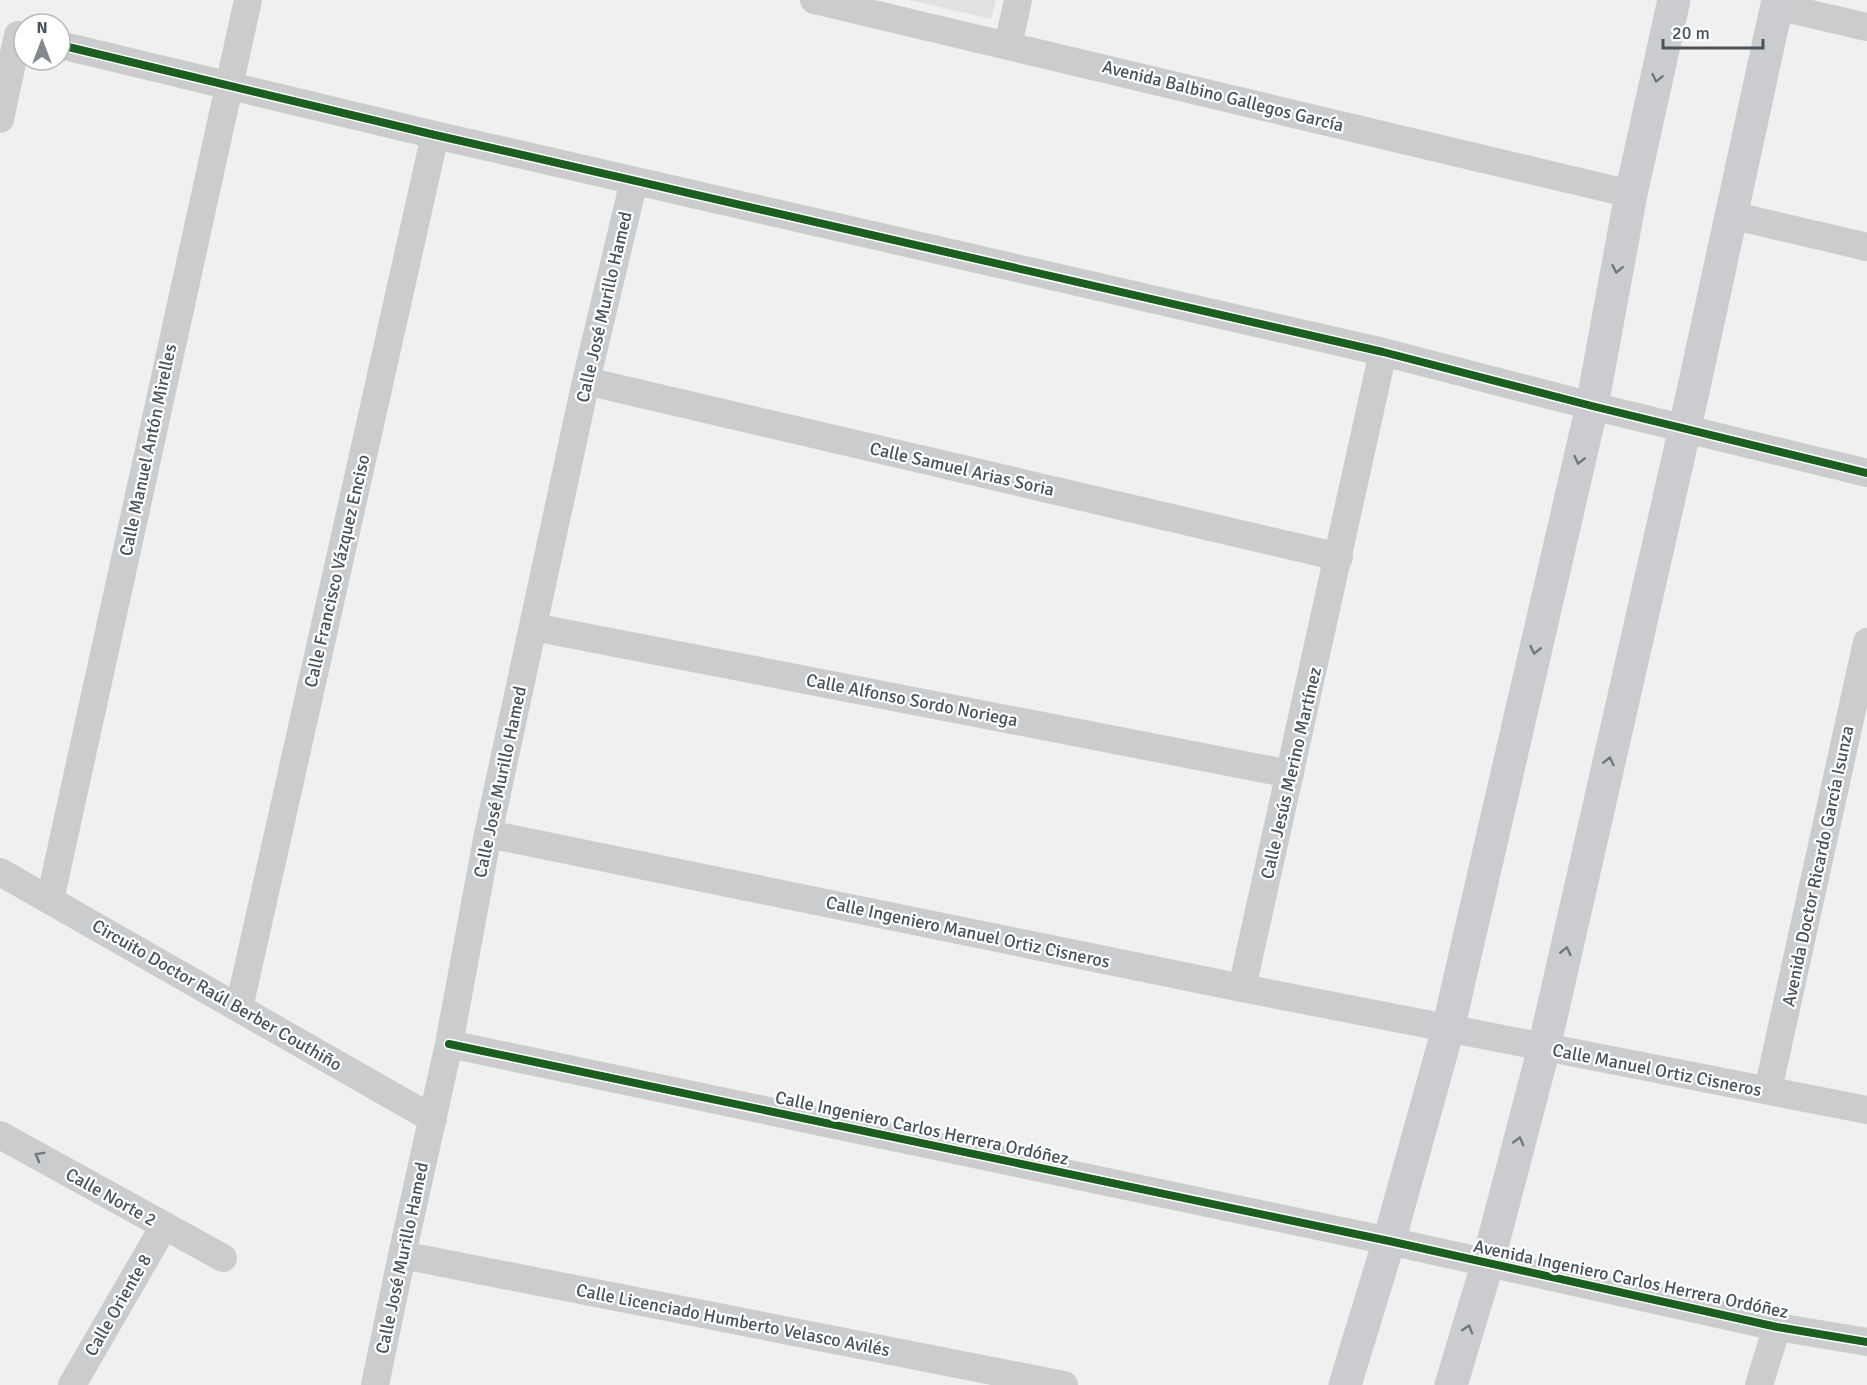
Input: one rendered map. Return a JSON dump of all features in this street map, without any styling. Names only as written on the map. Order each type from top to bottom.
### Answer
[{"type":"street","name":"Calle Manuel Antón Mirelles","points":[[50,900],[248,0]]},
{"type":"street","name":"Avenida Balbino Gallegos García","points":[[814,0],[1631,194]]},
{"type":"street","points":[[1008,45],[1018,0]]},
{"type":"street","points":[[1345,1385],[1389,1241],[1448,1029],[1592,406],[1631,194],[1674,0]]},
{"type":"street","points":[[1451,1385],[1488,1262],[1544,1048],[1685,428],[1777,3],[1867,27]]},
{"type":"street","points":[[0,119],[12,46]]},
{"type":"street","points":[[72,48],[435,135],[1383,352],[1867,473]]},
{"type":"street","name":"Calle Francisco Vázquez Enciso","points":[[239,1008],[435,135]]},
{"type":"street","name":"Calle José Murillo Hamed","points":[[375,1385],[449,1044],[488,834],[586,381],[634,181]]},
{"type":"street","points":[[1731,215],[1867,247]]},
{"type":"street","name":"Calle Jesús Merino Martínez","points":[[1242,988],[1383,352]]},
{"type":"street","name":"Calle Samuel Arias Soria","points":[[586,381],[1339,557]]},
{"type":"street","name":"Calle Alfonso Sordo Noriega","points":[[533,627],[1290,774]]},
{"type":"street","name":"Avenida Doctor Ricardo García Isunza","points":[[1768,1090],[1867,642]]},
{"type":"street","name":"Calle Ingeniero Manuel Ortiz Cisneros","points":[[488,834],[1448,1029]]},
{"type":"street","name":"Circuito Doctor Raúl Berber Couthiño","points":[[0,872],[433,1119]]},
{"type":"street","name":"Calle Manuel Ortiz Cisneros","points":[[1448,1029],[1867,1110]]},
{"type":"street","name":"Calle Ingeniero Carlos Herrera Ordóñez","points":[[449,1044],[1389,1241]]},
{"type":"street","name":"Calle Norte 2","points":[[0,1135],[223,1258]]},
{"type":"street","name":"Calle Oriente 8","points":[[72,1385],[164,1226]]},
{"type":"street","name":"Avenida Ingeniero Carlos Herrera Ordóñez","points":[[1389,1241],[1777,1327],[1867,1342]]},
{"type":"street","name":"Calle Licenciado Humberto Velasco Avilés","points":[[402,1255],[1064,1385]]},
{"type":"street","points":[[1759,1385],[1777,1327]]},
{"type":"shaded area","points":[[909,0],[996,0],[991,19]]},
{"type":"cycle path","points":[[72,48],[435,135],[1383,352],[1867,473]]},
{"type":"cycle path","points":[[449,1044],[1389,1241],[1777,1327],[1867,1342]]}]
